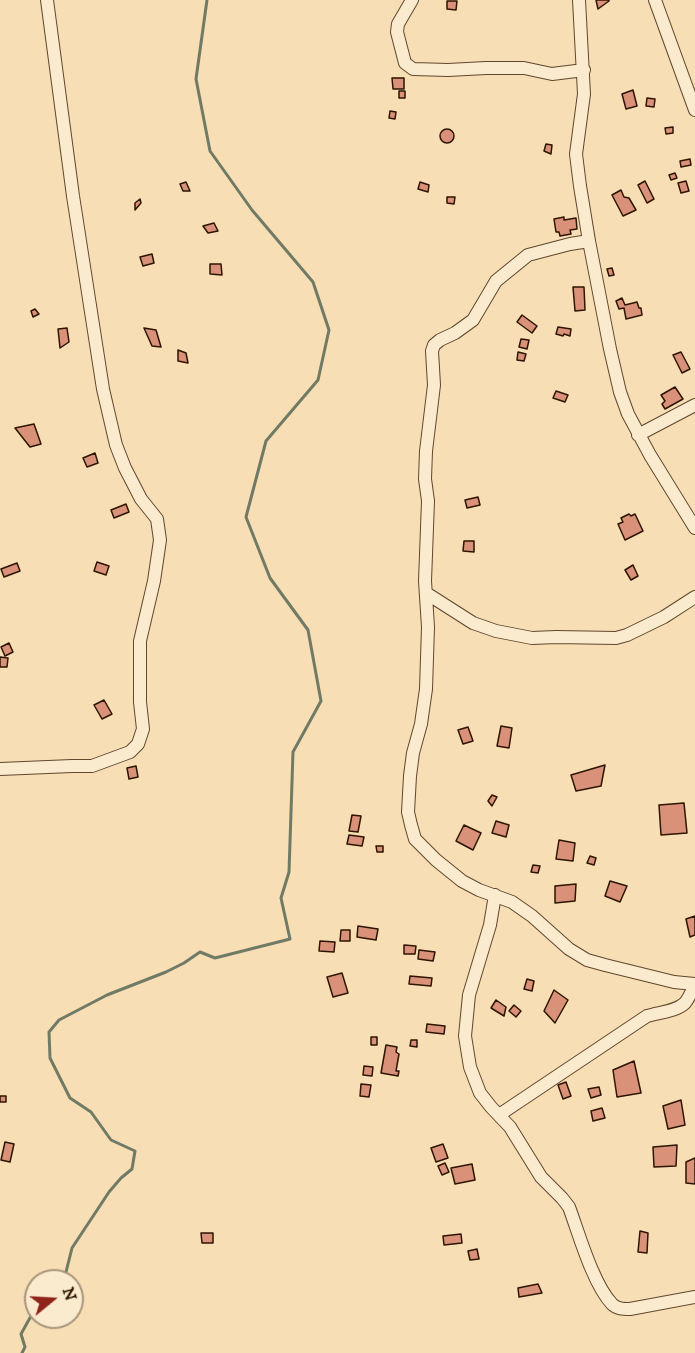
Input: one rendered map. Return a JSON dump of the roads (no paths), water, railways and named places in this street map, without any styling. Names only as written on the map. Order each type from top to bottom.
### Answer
[{"type":"street","points":[[0,769],[92,766],[130,752],[138,744],[143,729],[140,702],[140,641],[160,540],[157,519],[141,499],[116,445],[103,389],[73,196],[47,0]]},
{"type":"street","points":[[411,0],[398,24],[397,32],[405,63],[413,69],[524,68],[552,74],[584,70]]},
{"type":"street","points":[[579,0],[584,70],[583,104],[576,154],[589,241],[606,330],[620,392],[628,414],[638,435],[695,528]]},
{"type":"street","points":[[655,0],[695,110]]},
{"type":"street","points":[[499,1115],[647,1016],[674,1010],[686,1002],[695,984],[674,982],[587,960],[519,906],[462,881],[436,860],[415,839],[408,812],[413,753],[421,724],[426,689],[428,627],[425,581],[428,501],[425,479],[434,385],[432,351],[434,345],[440,340],[473,320],[496,281],[528,255],[589,241]]},
{"type":"street","points":[[638,435],[695,405]]},
{"type":"street","points":[[426,593],[473,622],[496,631],[532,638],[616,638],[664,618],[695,597]]},
{"type":"street","points":[[495,895],[490,925],[468,994],[465,1036],[470,1067],[480,1093],[510,1126],[541,1177],[569,1207],[596,1281],[613,1305],[630,1309],[695,1297]]},
{"type":"waterway","points":[[67,1269],[72,1248],[109,1192],[132,1169],[135,1151],[111,1140],[91,1112],[70,1098],[50,1058],[49,1032],[59,1020],[107,995],[166,972],[200,952],[215,958],[290,939],[281,898],[289,872],[293,752],[321,701],[308,630],[270,578],[246,517],[266,441],[318,380],[329,330],[313,282],[252,210],[210,151],[196,79],[207,0]]},
{"type":"waterway","points":[[22,1353],[25,1347],[21,1334],[24,1329]]}]
